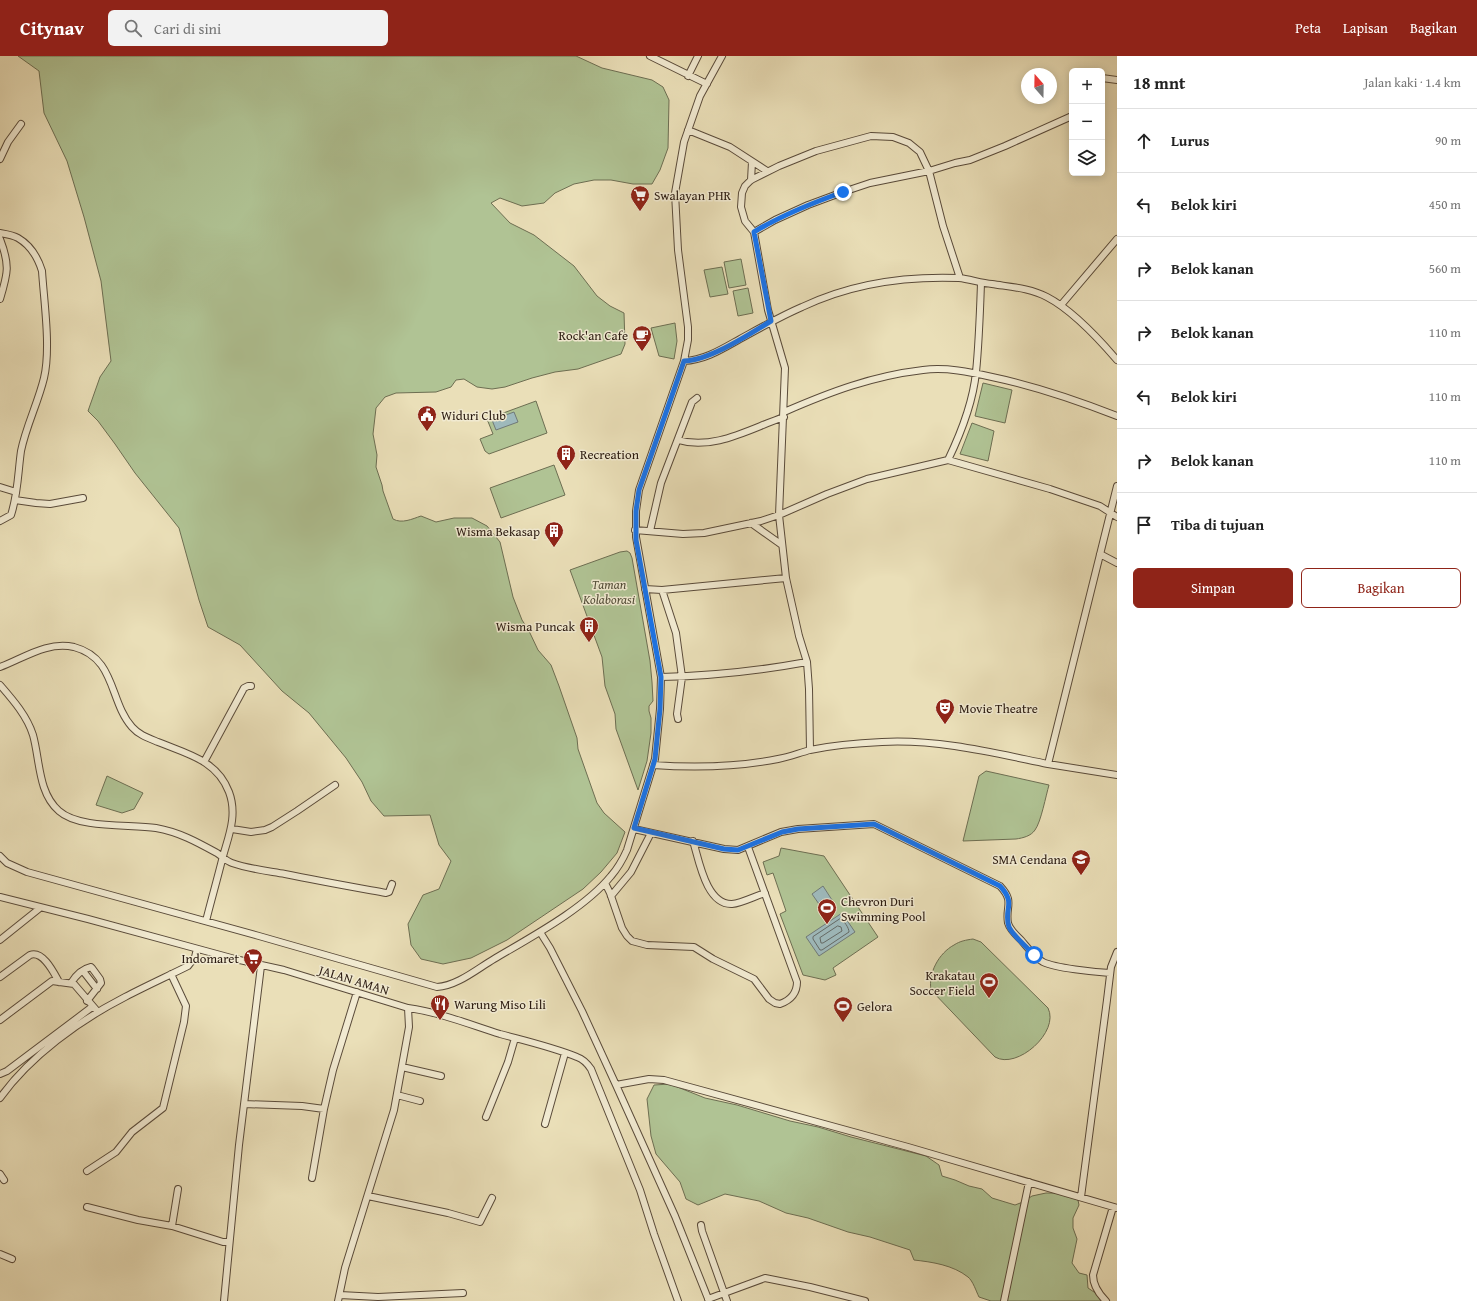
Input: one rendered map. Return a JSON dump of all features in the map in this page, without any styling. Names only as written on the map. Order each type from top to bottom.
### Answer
[{"type":"street","points":[[650,56],[707,84]]},
{"type":"street","points":[[688,76],[698,56]]},
{"type":"street","points":[[0,856],[8,863],[27,872],[437,987],[447,986],[464,977],[540,932],[574,909],[604,883],[621,863],[627,850],[653,765],[660,709],[661,677],[636,540],[636,511],[639,490],[684,361],[688,340],[688,327],[678,250],[675,193],[684,142],[700,96],[722,56]]},
{"type":"street","points":[[1105,78],[1117,80]]},
{"type":"street","points":[[754,232],[801,208],[843,192],[870,183],[929,171],[970,160],[1006,146],[1069,117]]},
{"type":"street","points":[[0,159],[8,142],[21,124]]},
{"type":"street","points":[[688,130],[742,154],[767,171]]},
{"type":"street","points":[[810,750],[807,662],[799,636],[786,578],[779,515],[785,368],[771,321],[754,232],[745,221],[740,207],[742,193],[745,186],[751,180],[767,171],[816,151],[871,136],[893,137],[910,143],[920,152],[929,171],[943,226],[960,278]]},
{"type":"street","points":[[751,180],[752,162]]},
{"type":"street","points":[[0,233],[18,238],[40,262],[42,271],[46,340],[46,366],[44,379],[22,450],[15,500],[11,515],[0,521]]},
{"type":"street","points":[[0,239],[6,256],[7,266],[6,278],[0,299]]},
{"type":"street","points":[[1061,305],[1117,239]]},
{"type":"street","points":[[684,361],[693,361],[709,356],[771,321],[835,293],[853,288],[915,278],[960,278],[981,283],[1033,290],[1061,305],[1094,335],[1117,360]]},
{"type":"street","points":[[948,460],[966,418],[976,373],[981,283]]},
{"type":"street","points":[[678,440],[687,442],[706,442],[737,436],[830,392],[889,376],[924,370],[952,370],[976,373],[1083,402],[1117,416]]},
{"type":"street","points":[[650,531],[661,483],[678,440],[682,425],[692,402],[697,398]]},
{"type":"street","points":[[635,530],[683,534],[704,533],[751,524],[779,515],[827,494],[867,479],[948,460],[1050,488],[1100,506],[1117,517]]},
{"type":"street","points":[[1048,764],[1117,486]]},
{"type":"street","points":[[0,487],[16,492]]},
{"type":"street","points":[[15,500],[50,504],[83,498]]},
{"type":"street","points":[[751,524],[782,545]]},
{"type":"street","points":[[1100,554],[1117,563]]},
{"type":"street","points":[[645,589],[662,590],[786,578]]},
{"type":"street","points":[[662,590],[676,633],[682,677],[678,706],[678,719]]},
{"type":"street","points":[[0,667],[51,646],[68,646],[84,650],[93,656],[104,667],[126,719],[133,728],[143,736],[193,756],[204,762],[214,769],[222,778],[230,793],[233,816],[232,829],[223,856],[206,921]]},
{"type":"street","points":[[661,677],[734,673],[807,662]]},
{"type":"street","points":[[0,685],[24,716],[37,750],[45,790],[58,811],[69,818],[84,822],[155,828],[175,832],[191,838],[223,856],[230,863],[268,871],[386,893],[389,892],[392,884]]},
{"type":"street","points":[[204,762],[244,688],[252,686]]},
{"type":"street","points":[[653,765],[708,766],[748,763],[777,759],[810,750],[852,744],[913,742],[980,750],[1048,764],[1117,775]]},
{"type":"street","points":[[232,829],[251,832],[265,830],[297,811],[335,785]]},
{"type":"street","points":[[634,828],[724,849],[738,850],[782,832],[798,829],[874,824],[1000,886],[1007,893],[1009,899],[1008,922],[1010,928],[1034,955],[1043,962],[1053,965],[1110,973]]},
{"type":"street","points":[[611,896],[631,872],[651,833]]},
{"type":"street","points":[[693,841],[708,888],[719,900],[733,904],[765,893]]},
{"type":"street","points":[[604,883],[611,896],[622,928],[627,936],[632,940],[647,946],[694,946],[709,957],[754,979],[770,999],[775,1003],[780,1004],[793,995],[796,991],[797,982],[748,847]]},
{"type":"street","name":"JALAN AMAN","points":[[0,898],[88,919],[261,966],[284,970],[408,1008],[423,1011],[578,1057],[585,1061],[591,1068],[640,1190],[678,1301]]},
{"type":"street","points":[[0,940],[40,908]]},
{"type":"street","points":[[540,932],[550,948],[616,1084],[675,1216],[709,1300],[765,1278],[810,1287],[864,1301]]},
{"type":"street","points":[[0,1098],[23,1071],[50,1046],[98,1012],[188,966],[195,957],[197,949]]},
{"type":"street","points":[[1081,1197],[1110,973],[1117,952]]},
{"type":"street","points":[[0,977],[30,955],[35,954],[42,957],[59,982]]},
{"type":"street","points":[[224,1301],[244,1104],[261,966]]},
{"type":"street","points":[[71,983],[75,976],[83,971],[97,989],[87,1001]]},
{"type":"street","points":[[87,1171],[116,1152],[132,1132],[164,1108],[186,1006],[171,974]]},
{"type":"street","points":[[0,1020],[50,982],[71,983],[75,985],[92,1007],[98,1012]]},
{"type":"street","points":[[312,1178],[324,1109],[333,1070],[357,992]]},
{"type":"street","points":[[0,1074],[92,1007]]},
{"type":"street","points":[[408,1008],[409,1027],[394,1110],[345,1268],[339,1298],[463,1293]]},
{"type":"street","points":[[486,1118],[508,1062],[515,1038]]},
{"type":"street","points":[[545,1124],[564,1053]]},
{"type":"street","points":[[402,1067],[441,1076]]},
{"type":"street","points":[[616,1084],[649,1079],[664,1080],[908,1147],[1115,1207],[1093,1275],[1093,1282],[1100,1296],[1106,1301]]},
{"type":"street","points":[[397,1095],[420,1102]]},
{"type":"street","points":[[244,1104],[302,1106],[324,1109]]},
{"type":"street","points":[[1004,1301],[1029,1182]]},
{"type":"street","points":[[172,1226],[178,1189]]},
{"type":"street","points":[[368,1196],[480,1222],[492,1198]]},
{"type":"street","points":[[87,1207],[124,1217],[172,1226],[223,1242],[229,1242]]},
{"type":"street","points":[[701,1225],[727,1301]]},
{"type":"street","points":[[0,1254],[12,1260]]},
{"type":"green space","points":[[18,56],[576,56],[602,68],[652,80],[663,87],[669,100],[668,148],[660,170],[652,184],[633,184],[611,180],[594,180],[574,184],[555,193],[544,203],[522,206],[500,198],[491,203],[510,223],[534,235],[574,266],[597,296],[610,306],[624,313],[625,344],[621,354],[578,369],[555,372],[505,387],[492,389],[477,387],[464,379],[456,380],[451,387],[436,392],[396,393],[385,397],[376,408],[373,434],[377,455],[376,467],[393,519],[403,521],[421,516],[436,522],[454,518],[472,518],[487,526],[500,542],[513,597],[522,620],[538,650],[551,665],[577,738],[578,749],[597,803],[604,813],[625,832],[617,853],[601,872],[583,889],[507,940],[471,958],[443,964],[421,959],[411,945],[408,924],[423,895],[439,889],[451,861],[439,845],[430,815],[384,816],[371,801],[362,782],[346,758],[309,713],[282,691],[240,645],[208,627],[179,528],[135,473],[98,421],[88,411],[100,377],[111,361],[101,281],[67,161],[44,113],[39,71]]},
{"type":"green space","points":[[741,259],[746,285],[729,288],[724,262]]},
{"type":"green space","points":[[722,267],[728,294],[710,297],[704,270]]},
{"type":"green space","points":[[748,288],[753,313],[738,316],[733,291]]},
{"type":"green space","points":[[675,323],[677,341],[674,359],[659,356],[651,328]]},
{"type":"green space","points":[[983,383],[1012,390],[1005,423],[975,416]]},
{"type":"green space","points":[[536,401],[547,433],[489,454],[485,451],[480,439],[493,434],[487,419]]},
{"type":"green space","points":[[972,423],[994,431],[988,461],[960,454]]},
{"type":"green space","points":[[554,465],[565,495],[501,518],[490,488]]},
{"type":"green space","name":"Taman Kolaborasi","points":[[627,551],[630,553],[632,558],[650,661],[653,701],[649,706],[651,733],[647,761],[638,790],[616,729],[615,714],[605,686],[602,657],[570,570],[620,552]]},
{"type":"green space","points":[[986,771],[1049,785],[1039,821],[1035,830],[1031,834],[1016,839],[963,841],[979,776]]},
{"type":"green space","points":[[107,776],[143,793],[134,809],[122,813],[96,805]]},
{"type":"green space","name":"Chevron Duri Swimming Pool","points":[[781,848],[824,856],[878,937],[833,968],[836,975],[825,980],[803,975],[780,914],[786,911],[773,873],[767,875],[763,862],[779,856]]},
{"type":"green space","name":"Krakatau Soccer Field","points":[[973,939],[981,942],[1048,1008],[1050,1018],[1048,1028],[1042,1037],[1025,1054],[1004,1060],[995,1057],[931,990],[931,977],[939,958],[959,943],[965,940]]},
{"type":"green space","points":[[670,1084],[705,1098],[737,1105],[790,1121],[926,1156],[939,1165],[942,1176],[982,1189],[992,1198],[1015,1205],[1032,1196],[1046,1193],[1059,1193],[1078,1200],[1079,1205],[1073,1218],[1073,1228],[1077,1239],[1072,1263],[1079,1273],[1087,1275],[1088,1288],[1100,1296],[1103,1301],[991,1301],[979,1297],[971,1281],[962,1273],[942,1265],[914,1260],[910,1250],[870,1237],[848,1232],[808,1218],[786,1213],[759,1201],[725,1194],[698,1205],[686,1199],[680,1182],[656,1154],[651,1136],[647,1099],[654,1085]]},
{"type":"water","points":[[514,412],[518,422],[496,430],[492,420]]},
{"type":"water","points":[[823,886],[832,900],[821,907],[812,894]]},
{"type":"water","points":[[842,913],[855,932],[819,956],[806,937]]},
{"type":"place","name":"Swalayan PHR","points":[[640,212]]},
{"type":"place","name":"Rock'an Cafe","points":[[642,352]]},
{"type":"place","name":"Widuri Club","points":[[427,432]]},
{"type":"place","name":"Recreation","points":[[566,471]]},
{"type":"place","name":"Wisma Bekasap","points":[[554,548]]},
{"type":"place","name":"Wisma Puncak","points":[[589,643]]},
{"type":"place","name":"Movie Theatre","points":[[945,725]]},
{"type":"place","name":"SMA Cendana","points":[[1081,876]]},
{"type":"place","name":"Chevron Duri Swimming Pool","points":[[827,925]]},
{"type":"place","name":"Indomaret","points":[[253,975]]},
{"type":"place","name":"Krakatau Soccer Field","points":[[989,999]]},
{"type":"place","name":"Warung Miso Lili","points":[[440,1021]]},
{"type":"place","name":"Gelora","points":[[843,1023]]},
{"type":"route","points":[[843,192],[808,204],[754,232],[771,321],[709,356],[693,361],[684,361],[666,417],[644,474],[637,500],[635,530],[661,677],[660,709],[655,759],[634,828],[654,834],[677,837],[724,849],[738,850],[782,832],[798,829],[874,824],[1000,886],[1007,893],[1009,899],[1008,922],[1010,928],[1034,955]]}]
